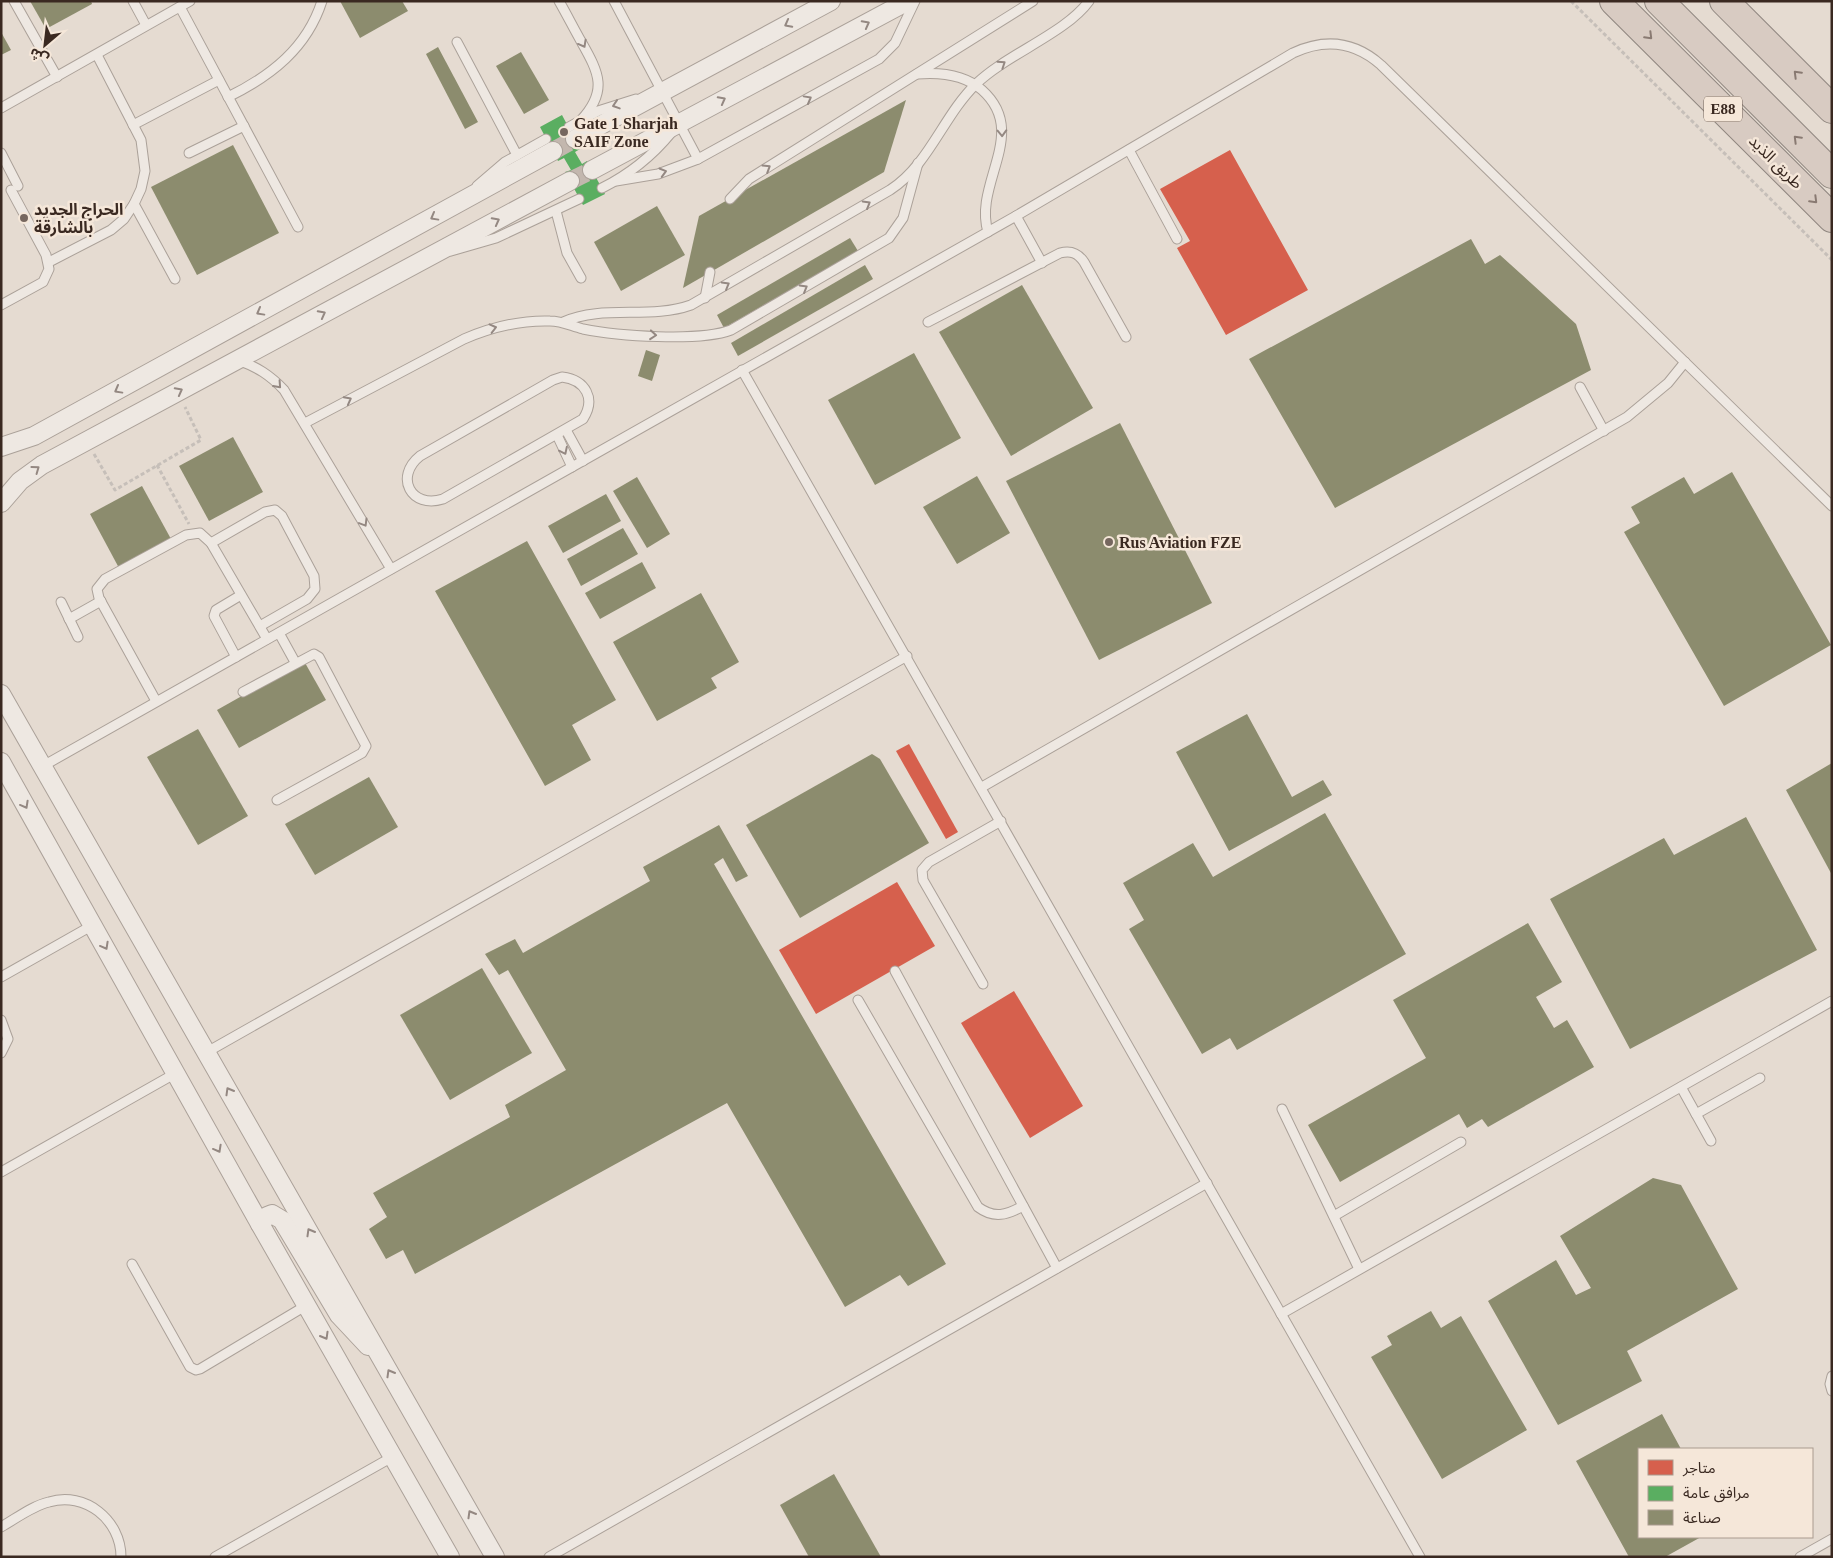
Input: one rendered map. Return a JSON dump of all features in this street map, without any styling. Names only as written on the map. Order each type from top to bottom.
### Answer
[{"type":"highway","name":"طريق الذيد","points":[[1614,1],[1832,218]]},
{"type":"highway","name":"طريق الذيد","points":[[1658,1],[1832,174]]},
{"type":"highway","points":[[1724,1],[1832,109]]},
{"type":"street","points":[[572,133],[662,91],[831,1]]},
{"type":"street","points":[[592,170],[908,1]]},
{"type":"street","points":[[1,447],[34,436],[467,198],[550,145]]},
{"type":"street","points":[[1,502],[20,481],[42,465],[570,181]]},
{"type":"street","points":[[1,694],[495,1557]]},
{"type":"street","points":[[3,771],[93,925],[260,1224],[450,1557]]},
{"type":"street","points":[[260,1224],[267,1216],[272,1214],[282,1220],[338,1315],[362,1341],[378,1353]]},
{"type":"lane","points":[[14,1],[57,77]]},
{"type":"lane","points":[[133,1],[146,26]]},
{"type":"lane","points":[[1,108],[98,55],[190,1]]},
{"type":"lane","points":[[228,97],[253,85],[274,70],[292,53],[307,33],[322,1]]},
{"type":"lane","points":[[559,1],[597,70],[598,95],[592,109],[572,133]]},
{"type":"lane","points":[[614,1],[698,159]]},
{"type":"lane","points":[[616,181],[658,174],[698,159],[879,59],[895,43],[915,1]]},
{"type":"lane","points":[[730,199],[748,179],[1033,1]]},
{"type":"lane","points":[[305,423],[464,339],[489,328],[519,322],[563,322],[588,313],[653,313],[677,310],[705,298],[890,190],[911,174],[950,114],[976,84],[1001,64],[1074,18],[1089,1]]},
{"type":"lane","points":[[180,7],[298,227]]},
{"type":"lane","points":[[457,42],[516,155]]},
{"type":"lane","points":[[43,766],[988,232],[1307,46],[1323,43],[1339,43],[1355,47],[1369,54],[1832,506]]},
{"type":"lane","points":[[49,262],[111,230],[124,219],[142,188],[145,171],[141,140],[98,55]]},
{"type":"lane","points":[[917,74],[937,72],[957,76],[976,84],[991,98],[1000,115],[1003,135],[985,206],[988,232]]},
{"type":"lane","points":[[133,125],[219,80]]},
{"type":"lane","points":[[581,120],[616,105],[662,91]]},
{"type":"lane","points":[[602,188],[616,181],[647,157],[679,123]]},
{"type":"lane","points":[[189,153],[244,126]]},
{"type":"lane","points":[[467,198],[491,172],[516,155],[550,145]]},
{"type":"lane","points":[[1129,150],[1177,239]]},
{"type":"lane","points":[[1,154],[14,188],[49,262],[49,269],[43,282],[1,305]]},
{"type":"lane","points":[[563,322],[582,329],[663,336],[706,336],[731,330],[888,238],[903,218],[918,163]]},
{"type":"lane","points":[[432,256],[496,238],[580,199]]},
{"type":"lane","points":[[134,204],[175,279]]},
{"type":"lane","points":[[556,211],[567,252],[581,278]]},
{"type":"lane","points":[[1016,216],[1042,263]]},
{"type":"lane","points":[[928,322],[1066,252],[1077,254],[1081,257],[1126,336]]},
{"type":"lane","points":[[705,298],[710,272]]},
{"type":"lane","points":[[237,360],[255,366],[271,377],[284,390],[391,568]]},
{"type":"lane","points":[[982,787],[1604,431],[1648,401],[1685,362]]},
{"type":"lane","points":[[742,370],[982,787],[1420,1557]]},
{"type":"lane","points":[[562,377],[572,378],[581,383],[588,391],[590,401],[588,411],[583,419],[566,430],[443,499],[434,502],[424,501],[410,489],[407,480],[408,470],[412,462],[420,456],[553,380],[562,377]]},
{"type":"lane","points":[[1580,387],[1604,431]]},
{"type":"lane","points":[[566,430],[582,460]]},
{"type":"lane","points":[[557,435],[572,466]]},
{"type":"lane","points":[[211,543],[265,512],[275,510],[282,516],[314,576],[315,589],[307,600],[260,626]]},
{"type":"lane","points":[[156,701],[97,594],[102,581],[193,532],[207,537],[267,639]]},
{"type":"lane","points":[[236,657],[214,616],[216,610],[242,595]]},
{"type":"lane","points":[[69,618],[101,601]]},
{"type":"lane","points":[[61,602],[78,637]]},
{"type":"lane","points":[[279,632],[295,662]]},
{"type":"lane","points":[[243,692],[311,654],[319,658],[365,743],[365,749],[362,753],[277,800]]},
{"type":"lane","points":[[207,1052],[906,656]]},
{"type":"lane","points":[[983,984],[924,880],[922,870],[929,862],[1001,821]]},
{"type":"lane","points":[[1,977],[93,925]]},
{"type":"lane","points":[[895,971],[1057,1268]]},
{"type":"lane","points":[[858,1000],[978,1207],[985,1212],[1002,1215],[1024,1206]]},
{"type":"lane","points":[[1281,1314],[1832,1001]]},
{"type":"lane","points":[[1,1020],[8,1039],[1,1052]]},
{"type":"lane","points":[[1,1172],[176,1073]]},
{"type":"lane","points":[[1696,1114],[1760,1078]]},
{"type":"lane","points":[[1680,1086],[1710,1141]]},
{"type":"lane","points":[[1282,1109],[1359,1269]]},
{"type":"lane","points":[[1334,1216],[1461,1142]]},
{"type":"lane","points":[[549,1557],[1207,1183]]},
{"type":"lane","points":[[132,1264],[190,1366],[196,1370],[307,1305]]},
{"type":"lane","points":[[1832,1376],[1830,1384],[1832,1391]]},
{"type":"lane","points":[[215,1557],[394,1456]]},
{"type":"lane","points":[[1,1527],[42,1504],[62,1499],[73,1500],[93,1507],[109,1521],[119,1541],[121,1557]]},
{"type":"lane","points":[[1800,1557],[1832,1539]]},
{"type":"path","points":[[1571,1],[1832,260]]},
{"type":"path","points":[[87,441],[115,490],[201,440],[178,391]]},
{"type":"path","points":[[157,465],[193,532]]},
{"type":"building: متاجر","points":[[1230,150],[1308,290],[1226,335],[1177,248],[1190,241],[1160,189]]},
{"type":"building: متاجر","points":[[909,744],[958,832],[946,839],[896,751]]},
{"type":"building: متاجر","points":[[897,882],[935,946],[816,1014],[779,950]]},
{"type":"building: متاجر","points":[[1014,991],[1083,1106],[1030,1138],[961,1023]]},
{"type":"building: مرافق عامة","points":[[562,115],[580,149],[575,152],[582,164],[587,161],[605,194],[583,205],[565,172],[571,170],[564,158],[558,161],[540,127]]},
{"type":"building: صناعة","points":[[30,1],[91,1],[92,4],[46,29]]},
{"type":"building: صناعة","points":[[340,1],[402,1],[408,11],[360,38]]},
{"type":"building: صناعة","points":[[1,32],[11,50],[1,55]]},
{"type":"building: صناعة","points":[[438,47],[478,122],[465,129],[426,54]]},
{"type":"building: صناعة","points":[[521,52],[549,100],[524,114],[496,66]]},
{"type":"building: صناعة","points":[[906,100],[884,172],[683,288],[699,216]]},
{"type":"building: صناعة","points":[[233,145],[279,233],[197,275],[151,187]]},
{"type":"building: صناعة","points":[[657,206],[685,255],[621,291],[594,242]]},
{"type":"building: صناعة","points":[[850,238],[858,251],[724,328],[717,315]]},
{"type":"building: صناعة","points":[[1471,239],[1485,264],[1500,255],[1576,324],[1591,370],[1335,508],[1249,359]]},
{"type":"building: صناعة","points":[[865,265],[873,279],[738,356],[731,343]]},
{"type":"building: صناعة","points":[[1022,285],[1093,408],[1011,456],[939,332]]},
{"type":"building: صناعة","points":[[646,350],[660,355],[652,381],[638,376]]},
{"type":"building: صناعة","points":[[914,353],[961,438],[875,485],[828,400]]},
{"type":"building: صناعة","name":"Rus Aviation FZE","points":[[1120,423],[1212,603],[1099,660],[1006,481]]},
{"type":"building: صناعة","points":[[233,437],[263,492],[209,521],[179,466]]},
{"type":"building: صناعة","points":[[1732,472],[1831,645],[1724,706],[1624,532],[1640,523],[1631,507],[1684,477],[1694,494]]},
{"type":"building: صناعة","points":[[977,476],[1010,533],[957,564],[923,507]]},
{"type":"building: صناعة","points":[[637,477],[670,534],[647,548],[613,491]]},
{"type":"building: صناعة","points":[[142,486],[171,539],[119,568],[90,514]]},
{"type":"building: صناعة","points":[[606,494],[621,521],[563,553],[548,526]]},
{"type":"building: صناعة","points":[[623,528],[638,554],[581,586],[567,559]]},
{"type":"building: صناعة","points":[[527,541],[616,700],[572,725],[591,760],[545,786],[435,591]]},
{"type":"building: صناعة","points":[[642,562],[656,588],[600,619],[585,593]]},
{"type":"building: صناعة","points":[[701,593],[739,662],[711,678],[717,688],[657,721],[613,642]]},
{"type":"building: صناعة","points":[[304,661],[326,700],[239,748],[217,710]]},
{"type":"building: صناعة","points":[[1247,714],[1292,797],[1323,780],[1332,795],[1229,851],[1176,752]]},
{"type":"building: صناعة","points":[[198,729],[248,816],[198,845],[147,757]]},
{"type":"building: صناعة","points":[[872,754],[880,759],[929,843],[800,918],[746,825]]},
{"type":"building: صناعة","points":[[1832,763],[1832,875],[1786,790]]},
{"type":"building: صناعة","points":[[369,777],[398,827],[315,875],[285,824]]},
{"type":"building: صناعة","points":[[1325,813],[1406,954],[1237,1050],[1230,1038],[1202,1054],[1129,929],[1144,920],[1123,883],[1193,843],[1213,877]]},
{"type":"building: صناعة","points":[[1746,817],[1817,950],[1630,1049],[1550,899],[1664,838],[1674,855]]},
{"type":"building: صناعة","points":[[719,825],[748,876],[736,882],[723,858],[714,864],[946,1264],[908,1286],[900,1275],[845,1307],[727,1103],[415,1274],[403,1250],[386,1259],[369,1229],[387,1217],[373,1193],[510,1117],[505,1105],[566,1070],[508,970],[499,975],[485,954],[515,939],[523,953],[650,881],[643,867]]},
{"type":"building: صناعة","points":[[1528,923],[1562,982],[1536,997],[1554,1028],[1567,1020],[1594,1067],[1488,1127],[1482,1119],[1467,1128],[1459,1114],[1340,1182],[1308,1125],[1426,1058],[1393,1000]]},
{"type":"building: صناعة","points":[[482,968],[532,1053],[450,1100],[400,1015]]},
{"type":"building: صناعة","points":[[1653,1178],[1681,1185],[1738,1289],[1627,1351],[1642,1381],[1558,1425],[1488,1301],[1556,1260],[1576,1295],[1591,1288],[1560,1236]]},
{"type":"building: صناعة","points":[[1431,1311],[1441,1328],[1461,1316],[1527,1430],[1442,1479],[1371,1357],[1392,1345],[1387,1336]]},
{"type":"building: صناعة","points":[[1662,1414],[1680,1448],[1638,1448],[1638,1538],[1699,1538],[1665,1557],[1629,1557],[1576,1461]]},
{"type":"building: صناعة","points":[[834,1474],[881,1557],[809,1557],[780,1505]]},
{"type":"tunnel","points":[[553,151],[575,139]]},
{"type":"tunnel","points":[[570,181],[592,170]]},
{"type":"place","name":"Gate 1 Sharjah SAIF Zone","points":[[564,132]]},
{"type":"place","name":"الحراج الجديد بالشارقة","points":[[24,218]]},
{"type":"place","name":"Rus Aviation FZE","points":[[1109,542]]}]
